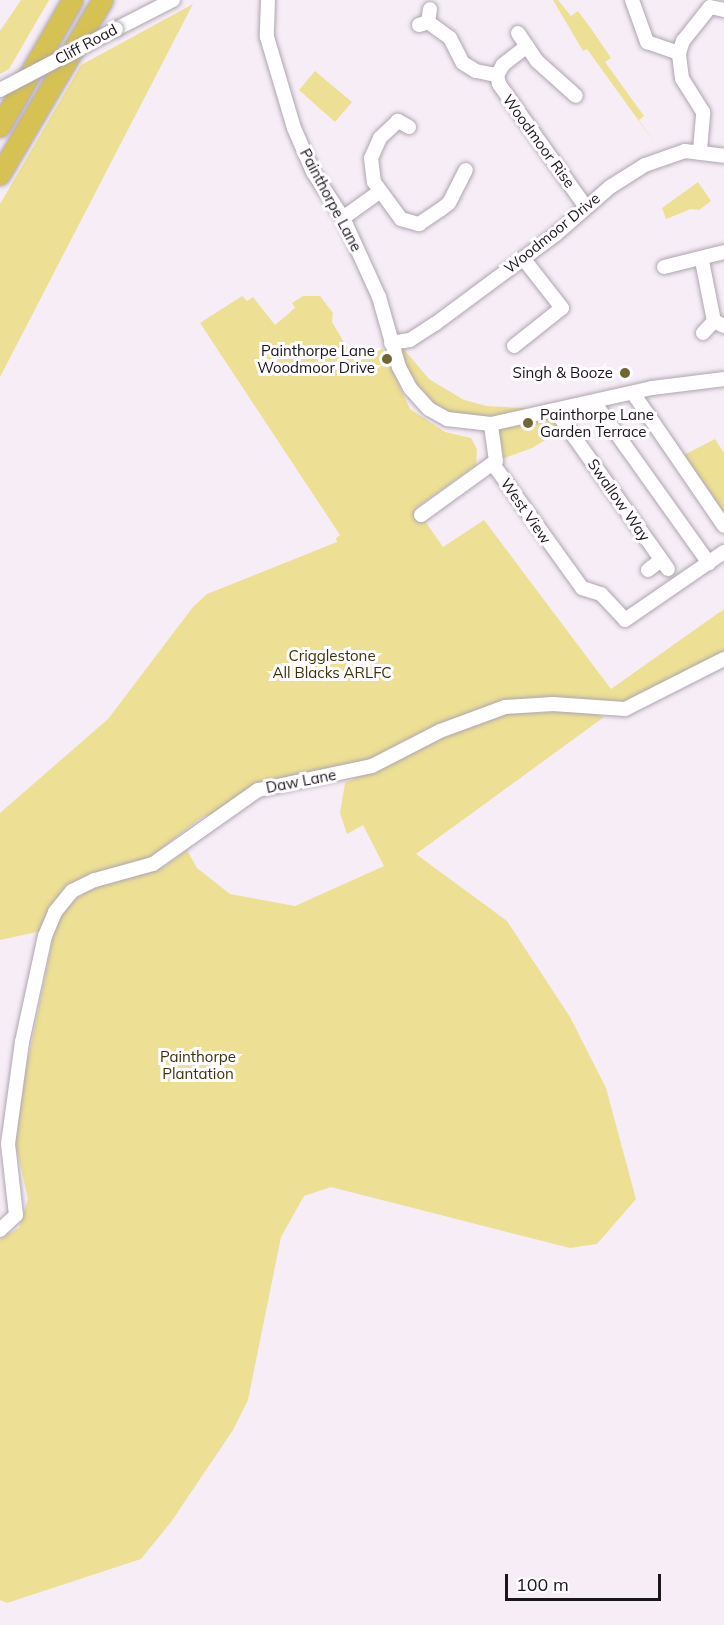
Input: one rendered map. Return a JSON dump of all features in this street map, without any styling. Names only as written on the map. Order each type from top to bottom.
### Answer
[{"type":"highway","points":[[0,127],[73,0]]},
{"type":"highway","points":[[0,175],[103,0]]},
{"type":"street","name":"Cliff Road","points":[[0,90],[173,0]]},
{"type":"street","name":"Painthorpe Lane","points":[[268,0],[267,36],[294,128],[313,172],[344,218],[379,297],[391,343],[410,388],[429,409],[456,422],[491,424],[633,393],[724,379]]},
{"type":"street","points":[[632,0],[647,42],[679,53]]},
{"type":"street","points":[[700,150],[703,112],[682,79],[679,53],[683,40],[710,7],[724,10]]},
{"type":"street","points":[[426,19],[450,38],[463,63],[476,71],[497,75],[503,64],[527,46]]},
{"type":"street","points":[[518,33],[537,61],[576,96]]},
{"type":"street","name":"Woodmoor Rise","points":[[497,75],[504,95],[522,114],[585,206]]},
{"type":"street","points":[[409,127],[398,121],[374,147],[372,171],[379,192],[401,219],[419,224],[449,203],[462,190],[466,170]]},
{"type":"street","name":"Woodmoor Drive","points":[[391,343],[410,340],[435,324],[523,258],[585,206],[665,155],[700,150],[724,156]]},
{"type":"street","points":[[344,218],[379,192]]},
{"type":"street","points":[[664,267],[702,261],[724,252]]},
{"type":"street","points":[[514,346],[562,308],[523,258]]},
{"type":"street","points":[[702,261],[719,324],[703,333]]},
{"type":"street","points":[[633,393],[724,526]]},
{"type":"street","points":[[594,402],[709,563],[724,552]]},
{"type":"street","name":"Swallow Way","points":[[555,410],[665,564],[648,570]]},
{"type":"street","points":[[421,515],[493,465],[496,461],[491,424]]},
{"type":"street","name":"West View","points":[[493,465],[582,588],[601,594],[625,620],[709,563]]},
{"type":"street","name":"Daw Lane","points":[[0,1230],[12,1222],[18,1202],[8,1144],[21,1042],[43,942],[55,912],[72,891],[95,880],[153,864],[258,790],[372,766],[440,731],[505,706],[553,704],[625,709],[724,659]]},
{"type":"green space","points":[[21,0],[49,0],[9,69],[0,74],[0,31]]},
{"type":"green space","points":[[553,0],[558,0],[571,16],[578,11],[592,30],[611,58],[605,62],[644,116],[639,120],[657,146],[587,49],[583,51]]},
{"type":"green space","points":[[193,4],[0,377],[0,204],[81,65]]},
{"type":"green space","points":[[315,71],[352,102],[335,122],[299,90]]},
{"type":"green space","points":[[698,182],[711,201],[699,210],[691,209],[666,219],[662,208]]},
{"type":"green space","name":"Painthorpe Plantation","points":[[242,296],[247,301],[253,297],[275,325],[295,308],[292,303],[303,296],[320,296],[333,313],[332,322],[356,363],[382,348],[410,409],[445,432],[471,438],[477,449],[476,465],[416,508],[443,547],[484,520],[611,689],[724,609],[724,659],[640,705],[505,707],[387,759],[281,783],[226,812],[202,817],[149,858],[89,875],[59,892],[74,901],[90,888],[164,867],[187,850],[197,868],[230,894],[295,906],[384,866],[363,825],[347,834],[340,813],[345,783],[453,731],[502,714],[582,711],[604,717],[416,854],[507,921],[570,1017],[606,1088],[636,1199],[597,1244],[570,1248],[331,1187],[304,1196],[281,1237],[248,1400],[233,1430],[171,1522],[141,1559],[7,1603],[0,1600],[0,1239],[19,1228],[28,1199],[13,1133],[55,928],[0,940],[0,813],[108,719],[193,607],[207,594],[337,542],[336,538],[340,535],[200,323]]},
{"type":"green space","points":[[397,341],[429,379],[464,400],[487,406],[555,410],[567,427],[532,448],[496,461],[491,425],[464,423],[410,388]]},
{"type":"green space","points":[[715,439],[724,453],[724,526],[678,458]]},
{"type":"place","name":"Painthorpe Lane Woodmoor Drive","points":[[387,359]]},
{"type":"place","name":"Singh & Booze","points":[[625,373]]},
{"type":"place","name":"Painthorpe Lane Garden Terrace","points":[[528,423]]},
{"type":"park label","name":"Crigglestone All Blacks ARLFC","points":[[332,664]]}]
